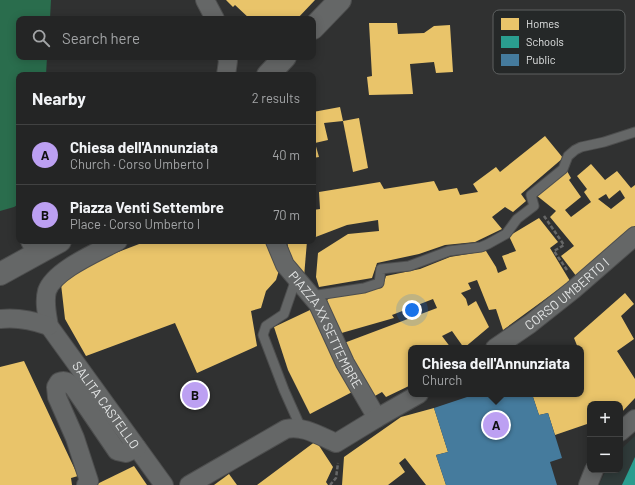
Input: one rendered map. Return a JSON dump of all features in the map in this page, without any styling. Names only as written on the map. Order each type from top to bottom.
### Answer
[{"type":"street","points":[[205,0],[213,16]]},
{"type":"street","points":[[316,25],[340,0]]},
{"type":"street","points":[[226,72],[228,60]]},
{"type":"street","points":[[271,72],[282,60]]},
{"type":"street","name":"CORSO UMBERTO I","points":[[499,345],[530,324],[578,287],[635,236]]},
{"type":"street","points":[[0,274],[34,247],[47,244]]},
{"type":"street","points":[[0,319],[17,318],[31,320],[49,326],[46,301],[47,291],[51,282],[70,267],[112,244]]},
{"type":"street","name":"PIAZZA XX SETTEMBRE","points":[[276,244],[285,265],[318,304],[345,362],[377,418]]},
{"type":"street","name":"SALITA CASTELLO","points":[[49,326],[164,485]]},
{"type":"street","points":[[86,485],[89,481],[84,464],[57,397],[56,387],[59,382],[63,380],[69,382],[117,451],[126,453],[137,448]]},
{"type":"street","points":[[189,485],[286,429],[301,428],[336,443],[414,397]]},
{"type":"street","points":[[623,429],[635,419]]},
{"type":"street","points":[[588,485],[593,473]]},
{"type":"lane","points":[[311,296],[364,288],[379,283],[381,269],[409,266],[449,251],[481,247],[488,244],[506,234],[517,219],[534,206],[530,195],[563,169],[571,152],[581,147],[604,142],[635,132]]},
{"type":"lane","points":[[296,279],[284,314],[266,326],[263,335],[284,390],[301,428]]},
{"type":"path","points":[[534,206],[544,214],[564,245],[554,251],[578,287]]},
{"type":"shaded area","points":[[635,436],[635,485],[599,485],[605,473],[623,473],[623,447]]},
{"type":"green space","points":[[0,0],[51,0],[50,16],[16,16],[16,60],[47,60],[46,72],[16,72],[16,206],[0,211]]},
{"type":"building: Homes","points":[[226,0],[315,0],[300,16],[247,16],[235,5],[233,7]]},
{"type":"building: Homes","points":[[369,23],[397,23],[398,34],[424,33],[434,26],[450,25],[453,72],[436,73],[434,62],[410,64],[413,94],[369,95],[367,77],[372,76]]},
{"type":"building: Homes","points":[[340,107],[343,121],[324,123],[328,140],[316,143],[316,111]]},
{"type":"building: Homes","points":[[359,118],[368,168],[353,172],[343,121]]},
{"type":"building: Homes","points":[[545,136],[563,158],[521,194],[526,201],[513,212],[505,207],[492,217],[502,229],[475,242],[445,245],[419,254],[377,263],[372,278],[319,287],[316,277],[318,253],[348,234],[379,231],[378,220],[347,225],[316,237],[316,210],[320,209],[319,192],[380,182],[384,189],[434,181],[439,191],[457,188],[460,195],[478,192],[473,184],[496,167],[500,172]]},
{"type":"building: Homes","points":[[316,146],[319,157],[316,158]]},
{"type":"building: Homes","points":[[591,164],[605,180],[617,171],[631,188],[635,185],[635,226],[577,277],[561,256],[574,246],[550,217],[556,211],[536,195],[567,171],[571,178],[569,180],[581,197],[565,210],[571,217],[591,202],[584,192],[587,189],[577,176]],"holes":[[[620,190],[625,198],[611,209],[598,199],[606,194],[609,199]]]},
{"type":"building: Homes","points":[[539,218],[558,242],[550,248],[570,281],[503,330],[496,309],[489,310],[477,280],[468,283],[471,289],[461,293],[466,299],[468,306],[476,301],[489,327],[468,345],[462,345],[452,331],[442,336],[449,345],[408,345],[408,386],[386,397],[382,392],[373,397],[344,343],[437,308],[433,299],[392,315],[394,318],[338,334],[327,300],[331,297],[382,288],[386,276],[420,269],[450,257],[486,251],[498,273],[507,269],[502,256],[516,251],[509,236]]},
{"type":"building: Homes","points":[[139,244],[271,244],[281,264],[276,280],[266,291],[261,308],[251,311],[257,346],[197,373],[175,323],[86,356],[65,319],[61,284],[79,267]]},
{"type":"building: Homes","points":[[288,244],[307,244],[304,277],[291,263]]},
{"type":"building: Homes","points":[[625,293],[634,304],[621,316],[634,339],[617,351],[635,379],[635,398],[623,411],[623,401],[587,401],[587,424],[555,435],[548,413],[539,415],[533,397],[584,397],[584,345],[577,345],[574,338]]},
{"type":"building: Homes","points":[[310,310],[356,390],[310,414],[288,370],[274,327]]},
{"type":"building: Homes","points":[[24,361],[78,476],[71,478],[72,485],[0,485],[0,367]]},
{"type":"building: Homes","points":[[434,408],[448,452],[436,455],[446,485],[426,485],[405,458],[399,463],[405,472],[388,485],[342,485],[344,457],[401,417]]},
{"type":"building: Homes","points":[[316,441],[333,467],[326,482],[328,485],[257,485]]},
{"type":"building: Homes","points":[[134,466],[147,485],[95,485]]},
{"type":"building: Homes","points":[[229,474],[237,485],[214,485]]},
{"type":"building: Schools","points":[[635,457],[635,485],[622,485]]},
{"type":"building: Public","points":[[467,397],[533,397],[539,415],[548,413],[562,458],[550,462],[557,485],[446,485],[436,455],[448,452],[434,408]]},
{"type":"place","name":"Piazza Venti Settembre","points":[[195,395]]},
{"type":"place","name":"Chiesa dell'Annunziata","points":[[496,425]]}]
